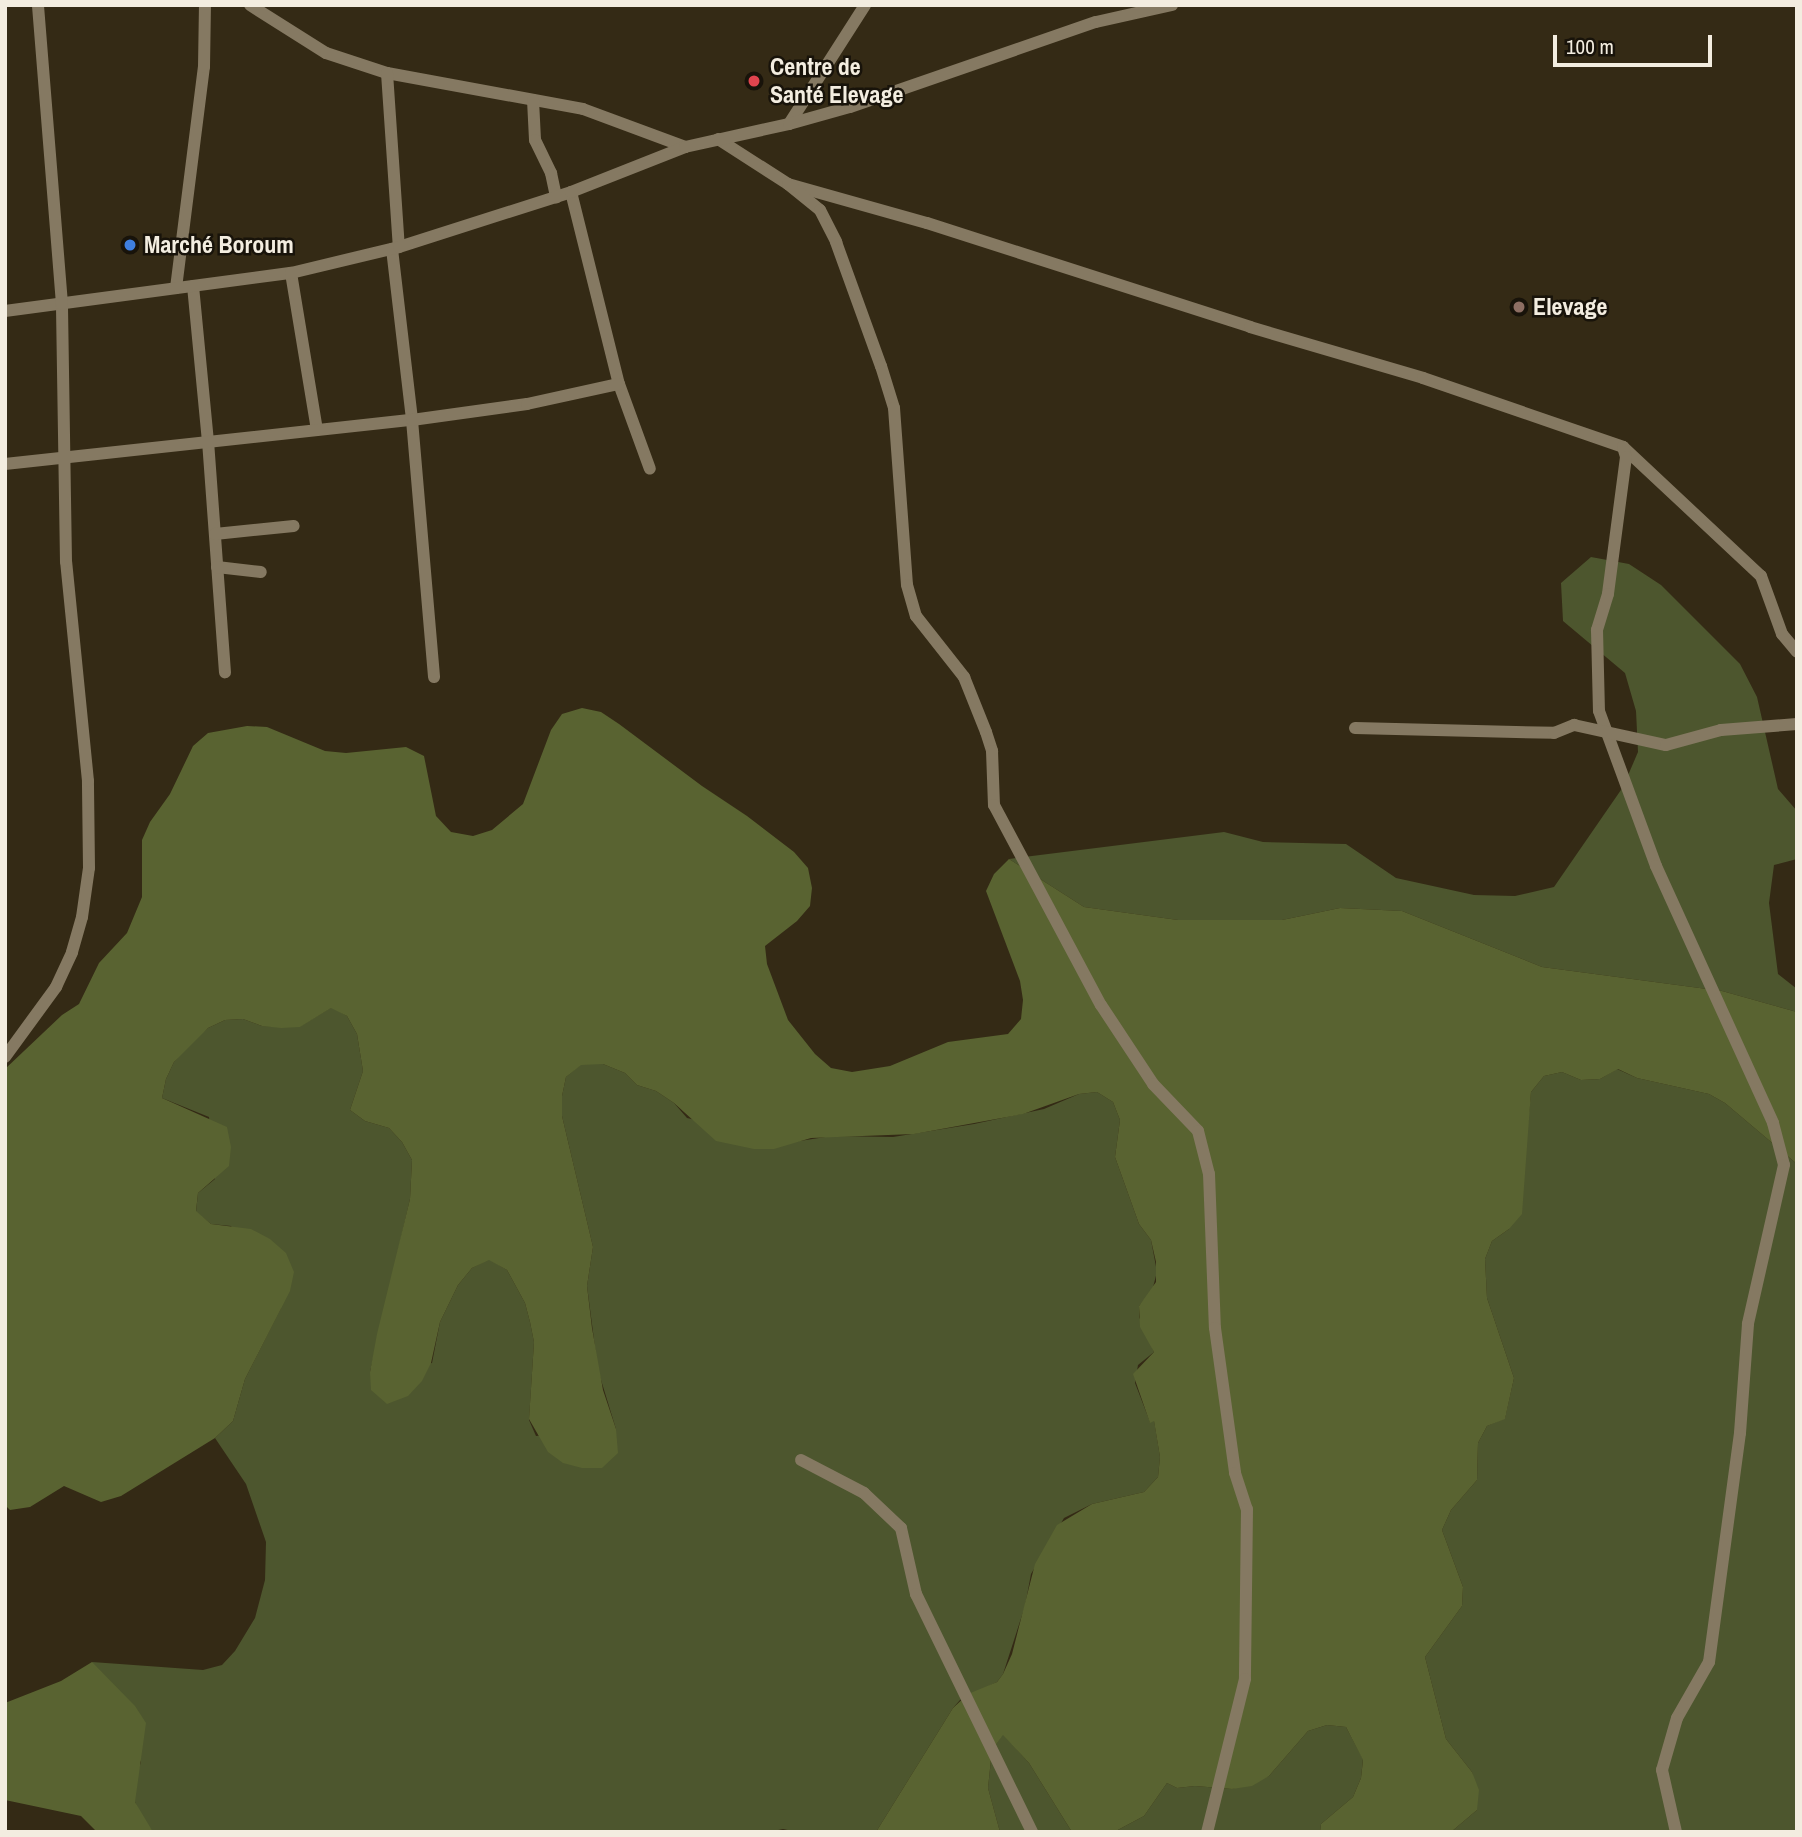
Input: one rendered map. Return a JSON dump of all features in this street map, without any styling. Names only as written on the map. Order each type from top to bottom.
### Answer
[{"type":"street","points":[[5,1057],[57,987],[72,952],[82,918],[89,868],[88,781],[66,562],[62,304],[38,5]]},
{"type":"street","points":[[176,288],[204,67],[205,5]]},
{"type":"street","points":[[250,5],[326,53],[387,73],[583,110],[685,146]]},
{"type":"street","points":[[789,124],[865,5]]},
{"type":"street","points":[[5,311],[291,273],[395,248],[571,192],[685,146],[789,124],[850,107],[1096,22],[1172,5]]},
{"type":"street","points":[[387,73],[395,248],[434,677]]},
{"type":"street","points":[[533,100],[535,140],[551,173],[556,197]]},
{"type":"street","points":[[718,139],[788,184],[820,210],[881,366],[894,408],[907,585],[916,616],[964,677],[992,751],[994,805],[1101,1005],[1153,1084],[1198,1131],[1209,1174],[1215,1328],[1235,1473],[1247,1509],[1245,1679],[1207,1832]]},
{"type":"street","points":[[788,184],[927,223],[1250,327],[1423,378],[1623,447],[1761,576],[1782,634],[1797,652]]},
{"type":"street","points":[[571,192],[619,384],[650,469]]},
{"type":"street","points":[[291,273],[317,430]]},
{"type":"street","points":[[193,286],[208,441],[225,672]]},
{"type":"street","points":[[5,464],[412,420],[527,404],[619,384]]},
{"type":"street","points":[[1623,447],[1626,457],[1608,594],[1597,630],[1599,712],[1656,866],[1773,1123],[1784,1165],[1748,1324],[1740,1433],[1709,1662],[1677,1717],[1662,1770],[1676,1832]]},
{"type":"street","points":[[215,534],[273,520],[293,526]]},
{"type":"street","points":[[218,567],[261,572]]},
{"type":"street","points":[[1356,729],[1554,733],[1574,725],[1666,745],[1721,730],[1797,724]]},
{"type":"street","points":[[801,1460],[864,1493],[901,1528],[916,1594],[1032,1832]]},
{"type":"green space","points":[[1591,557],[1629,564],[1661,585],[1740,664],[1757,697],[1778,789],[1797,811],[1797,859],[1774,865],[1769,903],[1778,974],[1797,989],[1797,1012],[1722,991],[1542,967],[1402,911],[1340,908],[1282,920],[1178,920],[1084,907],[1009,859],[1224,832],[1263,842],[1346,844],[1396,878],[1474,895],[1515,896],[1554,887],[1623,787],[1638,752],[1636,711],[1625,673],[1563,621],[1561,583]]},
{"type":"green space","points":[[582,708],[601,712],[619,724],[747,816],[794,852],[808,868],[812,888],[810,906],[797,921],[765,946],[767,964],[788,1020],[815,1054],[831,1068],[852,1072],[890,1066],[948,1042],[1008,1034],[1021,1019],[1023,1000],[1020,981],[986,891],[994,874],[1009,859],[1084,907],[1178,920],[1282,920],[1340,908],[1402,911],[1542,967],[1722,991],[1797,1012],[1797,1164],[1725,1103],[1709,1094],[1637,1078],[1618,1069],[1600,1079],[1581,1080],[1562,1072],[1544,1076],[1531,1092],[1522,1214],[1509,1229],[1492,1241],[1485,1259],[1487,1298],[1514,1378],[1505,1419],[1487,1426],[1478,1443],[1477,1480],[1451,1510],[1442,1530],[1463,1587],[1462,1606],[1425,1657],[1446,1739],[1472,1772],[1479,1790],[1477,1810],[1451,1832],[1320,1832],[1321,1824],[1353,1797],[1361,1778],[1363,1760],[1346,1727],[1327,1725],[1308,1731],[1269,1776],[1252,1786],[1232,1789],[1195,1786],[1177,1788],[1167,1783],[1144,1816],[1114,1832],[1072,1832],[1029,1763],[1003,1735],[992,1750],[988,1788],[1000,1832],[876,1832],[953,1708],[968,1694],[997,1682],[1003,1674],[1012,1654],[1035,1564],[1057,1525],[1092,1504],[1144,1492],[1158,1477],[1160,1457],[1154,1421],[1150,1423],[1133,1374],[1154,1352],[1140,1327],[1139,1306],[1156,1282],[1156,1262],[1151,1240],[1139,1224],[1115,1157],[1120,1120],[1113,1102],[1097,1092],[1079,1094],[1023,1114],[914,1134],[811,1138],[774,1149],[754,1149],[716,1141],[674,1103],[656,1091],[637,1085],[625,1073],[603,1064],[581,1065],[566,1077],[562,1116],[593,1247],[587,1286],[592,1328],[603,1390],[616,1429],[618,1453],[602,1468],[582,1468],[563,1463],[548,1452],[529,1419],[534,1342],[530,1322],[525,1303],[507,1270],[489,1260],[472,1268],[458,1285],[440,1322],[431,1363],[422,1381],[408,1396],[387,1404],[371,1390],[370,1372],[377,1334],[410,1199],[412,1160],[402,1142],[389,1128],[365,1121],[350,1110],[363,1071],[357,1034],[347,1016],[331,1008],[300,1027],[281,1028],[262,1026],[243,1019],[225,1020],[208,1028],[174,1062],[166,1079],[162,1098],[227,1127],[231,1147],[229,1166],[198,1193],[196,1211],[211,1224],[251,1229],[270,1239],[286,1253],[294,1272],[290,1291],[245,1379],[233,1421],[215,1438],[121,1496],[101,1502],[64,1486],[30,1507],[10,1510],[5,1505],[5,1069],[62,1015],[79,1004],[99,963],[127,933],[142,897],[142,840],[150,822],[170,794],[193,746],[208,733],[247,726],[267,727],[325,751],[346,753],[406,747],[424,756],[436,816],[451,832],[473,836],[492,830],[523,804],[551,730],[562,714]]},
{"type":"green space","points":[[332,1007],[347,1016],[357,1034],[363,1071],[350,1110],[365,1121],[389,1128],[402,1142],[412,1160],[410,1199],[370,1372],[432,1363],[440,1322],[458,1285],[472,1268],[489,1259],[507,1270],[525,1303],[534,1342],[529,1420],[536,1436],[616,1429],[598,1370],[587,1286],[593,1247],[562,1116],[566,1077],[581,1064],[603,1064],[625,1073],[637,1085],[656,1091],[674,1103],[687,1118],[793,1142],[832,1136],[893,1137],[974,1124],[1044,1109],[1079,1094],[1097,1092],[1113,1102],[1120,1120],[1115,1157],[1139,1224],[1151,1240],[1157,1272],[1152,1291],[1139,1306],[1139,1317],[1154,1352],[1138,1365],[1135,1383],[1150,1422],[1154,1420],[1160,1457],[1158,1477],[1144,1492],[1092,1504],[1064,1518],[1031,1574],[1025,1606],[1003,1674],[997,1682],[960,1700],[953,1708],[876,1832],[797,1832],[783,1829],[769,1832],[153,1832],[143,1820],[135,1802],[135,1781],[141,1762],[92,1662],[203,1670],[222,1665],[235,1651],[255,1618],[265,1580],[266,1542],[246,1484],[215,1438],[233,1421],[245,1379],[281,1308],[231,1226],[211,1224],[196,1212],[198,1193],[215,1179],[209,1117],[162,1098],[166,1079],[174,1062],[190,1043],[208,1028],[225,1020],[243,1019],[262,1026],[299,1027]]},
{"type":"green space","points":[[1617,1069],[1637,1078],[1709,1094],[1725,1103],[1797,1164],[1797,1832],[1451,1832],[1477,1810],[1472,1772],[1446,1739],[1425,1657],[1462,1606],[1463,1587],[1442,1530],[1451,1510],[1477,1480],[1478,1443],[1487,1426],[1505,1418],[1514,1378],[1487,1298],[1485,1259],[1492,1241],[1509,1229],[1527,1133],[1531,1092],[1544,1076],[1562,1072],[1581,1080],[1600,1079]]},
{"type":"green space","points":[[92,1662],[135,1706],[146,1723],[135,1802],[153,1832],[97,1832],[81,1816],[5,1800],[5,1703],[61,1681]]},
{"type":"green space","points":[[1327,1725],[1346,1727],[1363,1759],[1361,1778],[1353,1797],[1321,1824],[1320,1832],[1114,1832],[1144,1816],[1167,1783],[1177,1788],[1195,1786],[1232,1789],[1269,1776],[1308,1731]]},
{"type":"green space","points":[[1003,1734],[1029,1763],[1072,1832],[1000,1832],[988,1788],[992,1750]]},
{"type":"place","name":"Centre de Santé Elevage","points":[[754,81]]},
{"type":"place","name":"Marché Boroum","points":[[130,245]]},
{"type":"place","name":"Elevage","points":[[1519,307]]}]
